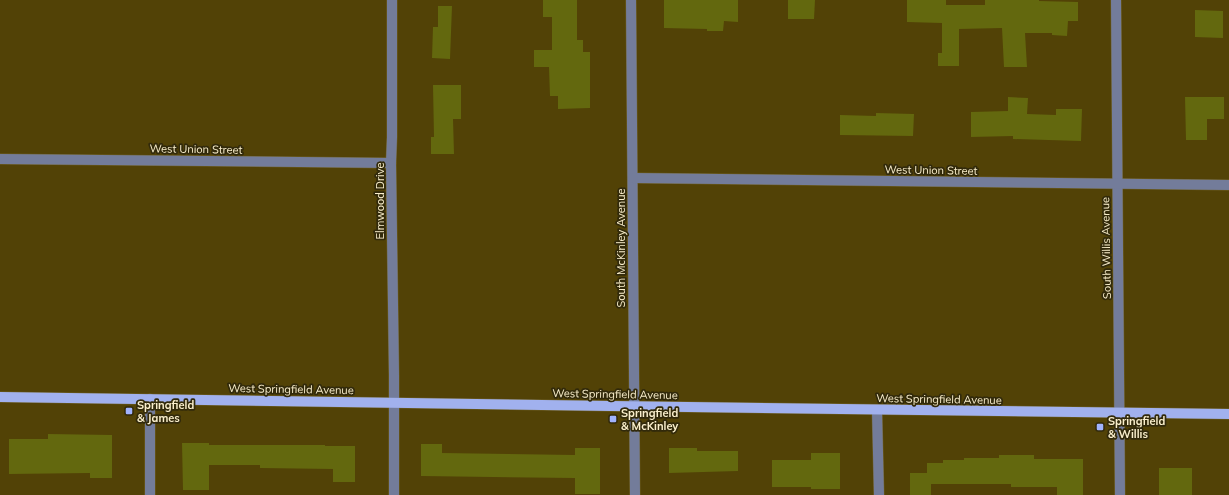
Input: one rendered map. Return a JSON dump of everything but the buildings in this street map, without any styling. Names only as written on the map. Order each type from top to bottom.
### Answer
[{"type":"main road","name":"West Springfield Avenue","points":[[0,397],[394,402],[634,407],[1229,414]]},
{"type":"street","name":"Elmwood Drive","points":[[392,0],[391,163],[394,495]]},
{"type":"street","name":"South McKinley Avenue","points":[[631,0],[635,495]]},
{"type":"street","name":"South Willis Avenue","points":[[1116,0],[1120,495]]},
{"type":"street","name":"West Union Street","points":[[0,159],[391,163]]},
{"type":"street","name":"West Union Street","points":[[633,178],[1229,185]]},
{"type":"street","points":[[150,399],[150,495]]},
{"type":"street","points":[[877,410],[879,495]]},
{"type":"place","name":"Springfield & James","points":[[129,411]]},
{"type":"place","name":"Springfield & McKinley","points":[[613,419]]},
{"type":"place","name":"Springfield & Willis","points":[[1100,427]]}]
